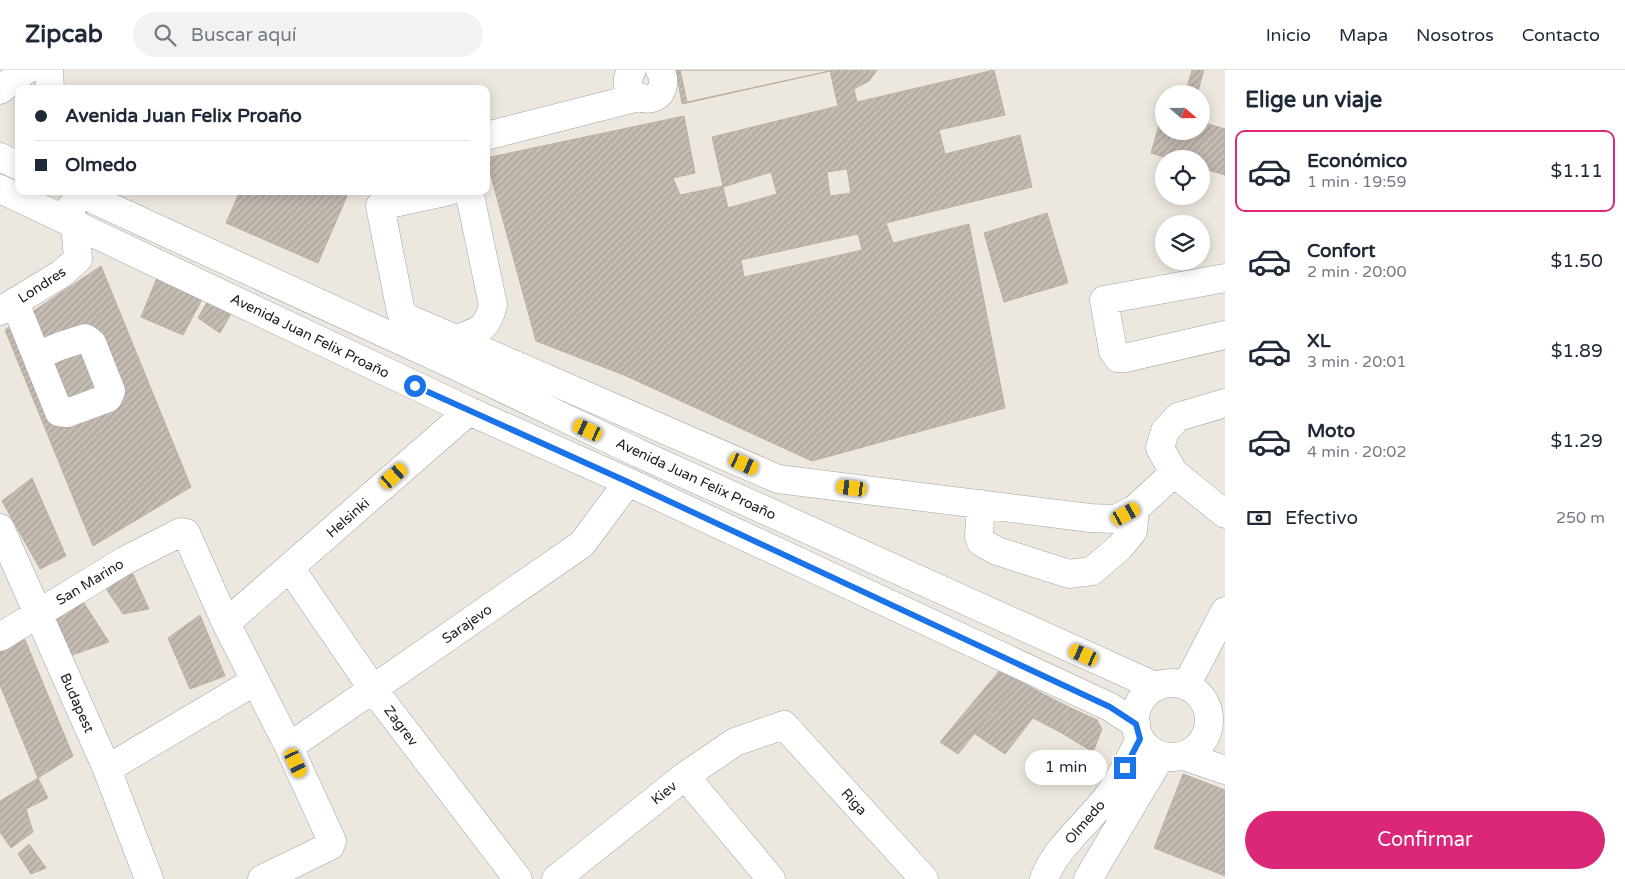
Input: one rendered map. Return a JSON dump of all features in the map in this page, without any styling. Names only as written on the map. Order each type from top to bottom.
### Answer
[{"type":"street","points":[[0,90],[26,70]]},
{"type":"street","points":[[49,70],[50,85]]},
{"type":"street","points":[[632,70],[628,84],[634,94],[649,99],[659,94],[664,84],[664,78],[660,70]]},
{"type":"street","points":[[490,135],[639,97]]},
{"type":"street","points":[[0,157],[15,164]]},
{"type":"street","name":"Avenida Juan Felix Proaño","points":[[0,189],[469,411],[628,482],[1110,707],[1138,732]]},
{"type":"street","points":[[64,195],[75,224]]},
{"type":"street","name":"Avenida Juan Felix Proaño","points":[[84,195],[456,366],[712,487],[1157,687]]},
{"type":"street","points":[[431,195],[380,206],[401,312],[405,317],[778,479],[1116,520],[1135,509],[1174,473]]},
{"type":"street","points":[[458,339],[483,329],[490,317],[493,305],[470,195]]},
{"type":"street","name":"Londres","points":[[8,307],[61,274],[78,259],[75,224]]},
{"type":"street","points":[[1225,278],[1104,300],[1113,351],[1118,358],[1126,358],[1225,335]]},
{"type":"street","points":[[8,307],[37,356]]},
{"type":"street","points":[[1225,403],[1178,417],[1165,431],[1160,448],[1174,473],[1225,514]]},
{"type":"street","name":"Helsinki","points":[[226,623],[469,411]]},
{"type":"street","points":[[712,487],[727,456]]},
{"type":"street","name":"Sarajevo","points":[[289,748],[582,544],[628,482]]},
{"type":"street","points":[[981,504],[978,536],[981,542],[997,551],[1069,574],[1092,571],[1120,548],[1133,531],[1135,509]]},
{"type":"street","name":"Budapest","points":[[0,528],[107,769],[149,879]]},
{"type":"street","name":"San Marino","points":[[0,637],[124,561],[184,532],[226,623]]},
{"type":"street","name":"Zagrev","points":[[290,568],[373,689],[518,879]]},
{"type":"street","points":[[1186,686],[1225,612]]},
{"type":"street","points":[[226,623],[289,748],[332,841],[330,846],[262,879]]},
{"type":"street","points":[[107,769],[255,681]]},
{"type":"street","points":[[1088,879],[1172,756],[1196,749],[1205,739],[1209,726],[1217,717],[1196,692],[1186,686],[1167,684],[1157,687],[1148,693],[1140,702],[1136,713],[1138,732],[1149,749],[1172,756],[1225,770]]},
{"type":"street","name":"Kiev","points":[[556,879],[685,776],[735,742],[784,725]]},
{"type":"street","name":"Riga","points":[[784,725],[924,879]]},
{"type":"street","name":"Olmedo","points":[[1044,879],[1057,854],[1084,826],[1109,795],[1138,732]]},
{"type":"street","points":[[685,776],[762,876]]},
{"type":"building","points":[[676,70],[834,70],[682,104]]},
{"type":"building","points":[[680,70],[877,70],[869,81],[854,89],[857,102],[994,70],[1005,115],[939,130],[945,154],[1020,135],[1032,187],[886,223],[893,243],[969,224],[1005,408],[812,461],[624,375],[536,341],[490,173],[490,157],[684,116],[695,173],[673,178],[680,195],[723,186],[712,137],[838,106],[830,71],[687,102]],"holes":[[[847,169],[851,193],[830,196],[827,172]],[[771,172],[777,194],[728,208],[723,187]],[[858,234],[862,250],[744,277],[741,260]]]},
{"type":"building","points":[[1192,70],[1204,70],[1200,85],[1188,85]]},
{"type":"building","points":[[1210,125],[1225,129],[1225,175],[1210,171],[1210,150],[1155,150],[1155,154],[1151,153],[1155,139],[1210,140]]},
{"type":"building","points":[[238,195],[347,196],[318,263],[226,223]]},
{"type":"building","points":[[1047,213],[1068,283],[1004,302],[984,233]]},
{"type":"building","points":[[101,266],[191,487],[93,546],[5,330]]},
{"type":"building","points":[[159,273],[205,294],[183,335],[141,317]]},
{"type":"building","points":[[210,297],[233,310],[220,333],[198,318]]},
{"type":"building","points":[[32,478],[66,556],[40,569],[2,501]]},
{"type":"building","points":[[133,574],[149,609],[123,614],[103,584]]},
{"type":"building","points":[[82,600],[109,642],[72,655],[53,622]]},
{"type":"building","points":[[200,615],[225,676],[190,689],[168,638]]},
{"type":"building","points":[[23,635],[73,756],[38,778],[0,685],[0,652]]},
{"type":"building","points":[[1000,670],[1018,680],[958,754],[940,742]]},
{"type":"building","points":[[1018,680],[1049,697],[1005,754],[975,734]]},
{"type":"building","points":[[1049,697],[1073,709],[1060,732],[1033,718]]},
{"type":"building","points":[[1073,709],[1097,720],[1102,729],[1093,752],[1060,732]]},
{"type":"building","points":[[1183,774],[1225,790],[1225,876],[1154,848]]},
{"type":"building","points":[[38,778],[48,798],[26,809],[33,832],[11,848],[0,832],[0,801]]},
{"type":"building","points":[[29,844],[46,868],[31,874],[18,854]]},
{"type":"route","points":[[415,386],[628,482],[1110,707],[1136,724],[1140,739],[1125,768]]}]
